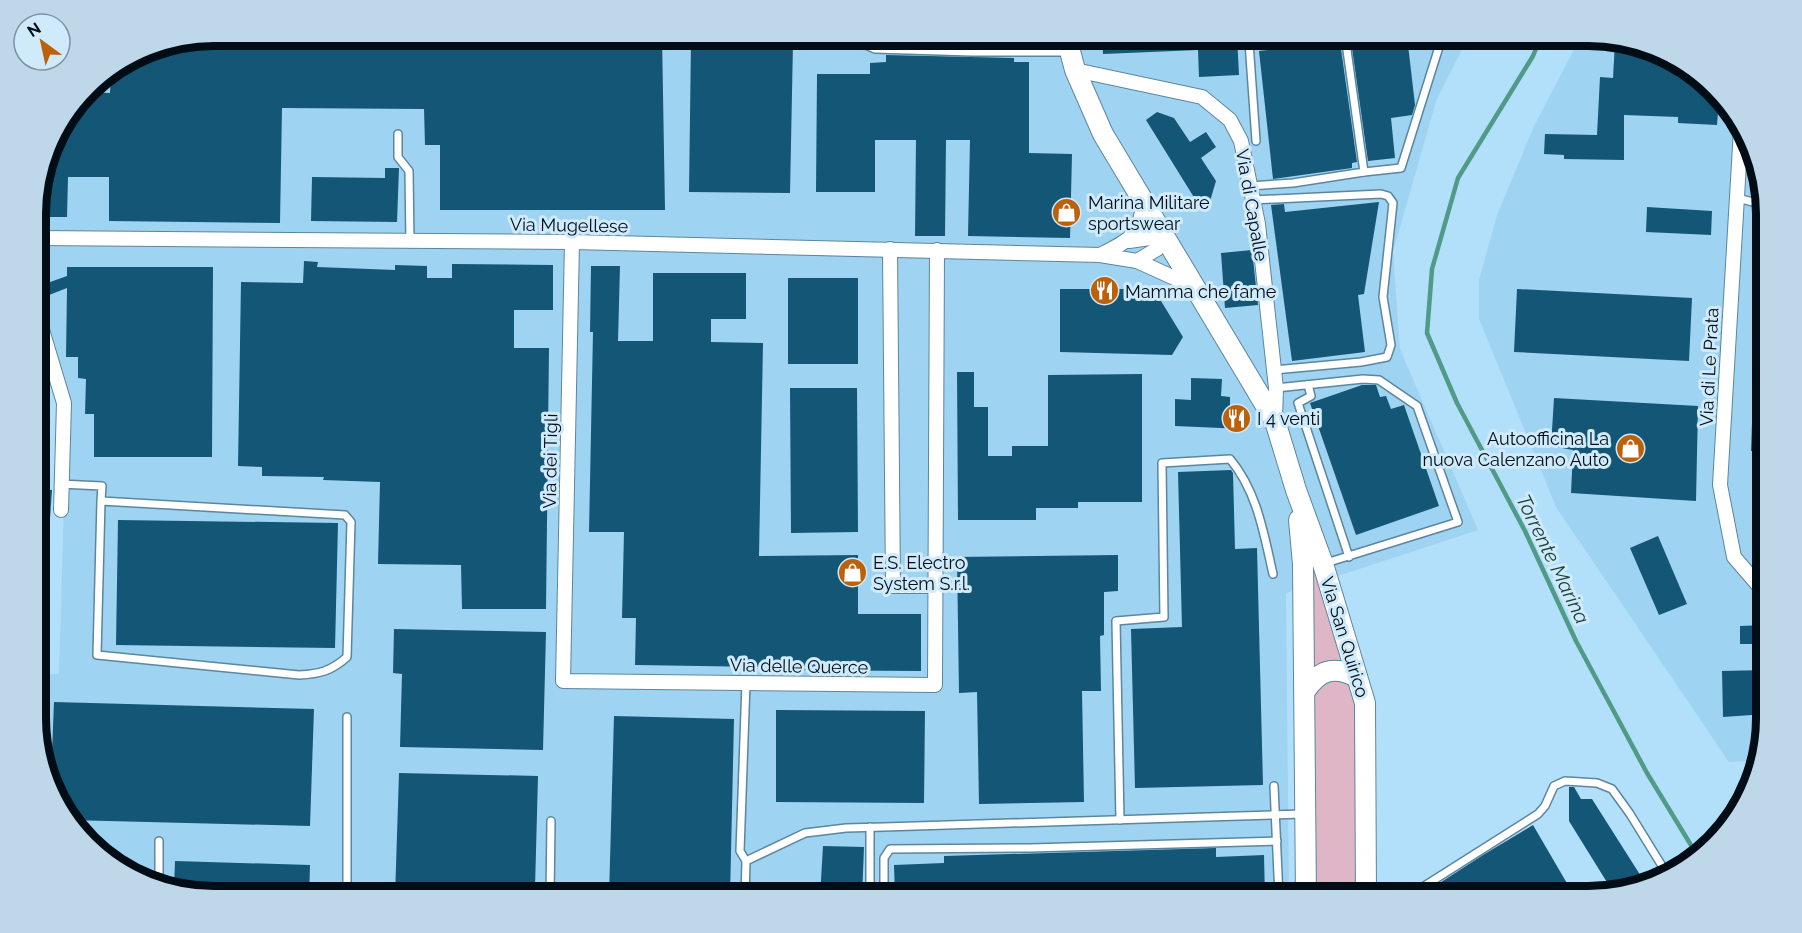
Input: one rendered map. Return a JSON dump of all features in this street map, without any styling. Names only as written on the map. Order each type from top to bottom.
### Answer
[{"type":"street","name":"Via di Capalle","points":[[1070,53],[1122,80],[1202,97],[1230,120],[1240,141],[1258,224],[1276,388],[1275,421]]},
{"type":"street","name":"Via San Quirico","points":[[1070,53],[1102,134],[1275,421],[1296,490],[1323,564],[1365,703],[1366,886]]},
{"type":"street","name":"Via di Le Prata","points":[[1740,144],[1720,485],[1734,557],[1756,582]]},
{"type":"street","points":[[1129,241],[1142,219],[1143,201]]},
{"type":"street","points":[[1137,261],[1157,249],[1164,236]]},
{"type":"street","name":"Via Mugellese","points":[[1100,255],[1129,241],[1164,236]]},
{"type":"street","name":"Via Mugellese","points":[[47,238],[410,243],[573,242],[1100,255],[1137,261],[1179,280],[1198,292]]},
{"type":"street","name":"Via dei Tigli","points":[[563,681],[573,242]]},
{"type":"street","points":[[890,249],[893,586],[935,586]]},
{"type":"street","name":"Via delle Querce","points":[[563,681],[935,685],[937,250]]},
{"type":"street","points":[[47,345],[64,403],[61,510]]},
{"type":"street","name":"Via San Quirico","points":[[1296,490],[1303,564],[1306,886]]},
{"type":"street","points":[[1305,691],[1312,680],[1322,673],[1344,670],[1357,677]]},
{"type":"lane","points":[[868,46],[875,49],[1070,53]]},
{"type":"lane","points":[[1249,46],[1256,141]]},
{"type":"lane","points":[[1345,46],[1364,172]]},
{"type":"lane","points":[[1251,193],[1293,183],[1401,168],[1439,47]]},
{"type":"lane","points":[[398,134],[398,157],[409,171],[410,243]]},
{"type":"lane","points":[[1251,193],[1381,194],[1388,196],[1393,203],[1383,297],[1391,345],[1387,357],[1361,362],[1274,370]]},
{"type":"lane","points":[[1737,198],[1755,202]]},
{"type":"lane","points":[[1276,388],[1363,379],[1379,380],[1417,406],[1458,522],[1323,564]]},
{"type":"lane","points":[[1308,385],[1311,396],[1298,403],[1349,557]]},
{"type":"lane","points":[[1120,820],[1116,621],[1164,617],[1162,463],[1230,459],[1242,473],[1255,501],[1273,573]]},
{"type":"lane","points":[[60,484],[102,486],[101,501],[97,655],[299,675],[316,674],[334,668],[347,657],[351,522],[345,515],[101,501]]},
{"type":"lane","points":[[745,886],[746,861],[740,851],[746,683]]},
{"type":"lane","points":[[347,717],[347,886]]},
{"type":"lane","points":[[1424,886],[1538,814],[1545,806],[1554,786],[1565,781],[1597,783],[1612,789],[1663,868]]},
{"type":"lane","points":[[1274,786],[1279,886]]},
{"type":"lane","points":[[746,861],[805,833],[870,827],[1306,814]]},
{"type":"lane","points":[[549,886],[551,821]]},
{"type":"lane","points":[[870,827],[870,886]]},
{"type":"lane","points":[[159,841],[159,878]]},
{"type":"lane","points":[[884,886],[884,858],[890,849],[1030,848],[1276,841]]},
{"type":"shaded area","points":[[214,46],[1464,46],[1436,101],[1393,252],[1400,349],[1478,530],[1286,593],[1289,886],[214,886],[193,885],[160,878],[121,858],[88,829],[64,793],[52,762],[46,718],[46,674],[59,674],[67,396],[47,326],[47,204],[52,171],[69,130],[88,104],[121,75],[160,55]]},
{"type":"shaded area","points":[[1576,46],[1609,48],[1652,59],[1681,75],[1714,104],[1733,130],[1743,150],[1750,171],[1756,214],[1756,718],[1750,761],[1729,762],[1556,507],[1479,319],[1479,280],[1497,215],[1534,126]]},
{"type":"shaded area","points":[[1312,564],[1314,564],[1349,667],[1310,672]]},
{"type":"shaded area","points":[[1342,677],[1355,687],[1360,886],[1311,886],[1313,690],[1318,683]]},
{"type":"building","points":[[214,46],[662,46],[665,210],[440,210],[440,145],[425,145],[424,109],[282,108],[280,223],[109,221],[109,177],[68,177],[67,217],[47,217],[52,171],[69,130],[81,112],[99,93],[110,93],[110,83],[130,69],[150,59],[182,50]]},
{"type":"building","points":[[691,46],[793,46],[790,193],[689,192]]},
{"type":"building","points":[[1103,46],[1238,46],[1239,75],[1199,77],[1198,50],[1103,54]]},
{"type":"building","points":[[1304,46],[1341,46],[1357,162],[1352,163],[1352,168],[1273,179],[1259,51]]},
{"type":"building","points":[[1352,46],[1408,46],[1415,105],[1412,115],[1391,118],[1395,158],[1368,161]]},
{"type":"building","points":[[1615,49],[1652,59],[1681,75],[1714,104],[1718,110],[1717,125],[1678,123],[1678,117],[1624,115],[1624,160],[1564,159],[1564,155],[1544,154],[1545,134],[1597,135],[1600,77],[1613,78]]},
{"type":"building","points":[[886,55],[1014,58],[1014,62],[1029,62],[1029,153],[1072,154],[1070,238],[968,236],[970,140],[946,140],[945,236],[915,236],[916,140],[875,140],[875,192],[816,192],[817,74],[870,74],[870,63],[886,62]]},
{"type":"building","points":[[1157,112],[1174,118],[1190,142],[1206,132],[1216,147],[1201,158],[1216,181],[1210,201],[1200,207],[1146,120]]},
{"type":"building","points":[[385,168],[399,168],[397,222],[311,221],[312,177],[385,178]]},
{"type":"building","points":[[1379,202],[1364,294],[1358,295],[1365,352],[1292,361],[1271,205],[1284,204],[1285,212]]},
{"type":"building","points":[[1647,207],[1712,211],[1711,235],[1646,232]]},
{"type":"building","points":[[1252,250],[1258,305],[1225,308],[1221,253]]},
{"type":"building","points":[[304,261],[318,262],[317,267],[395,270],[395,265],[427,266],[427,278],[452,278],[452,264],[553,265],[553,310],[514,310],[514,348],[549,348],[546,609],[462,609],[461,565],[378,564],[380,482],[323,480],[324,477],[262,476],[262,467],[238,466],[241,282],[303,283]]},
{"type":"building","points":[[591,266],[620,266],[618,341],[653,341],[653,273],[746,273],[746,319],[711,319],[711,342],[763,343],[759,556],[858,555],[858,614],[921,614],[921,671],[771,670],[771,667],[635,665],[636,618],[622,618],[624,532],[589,532],[593,332],[590,332]]},
{"type":"building","points":[[67,267],[213,267],[212,457],[94,457],[94,414],[85,414],[86,379],[78,378],[78,357],[66,357],[67,288],[47,296],[47,283],[67,276]]},
{"type":"building","points":[[788,278],[858,278],[858,364],[788,364]]},
{"type":"building","points":[[1060,289],[1149,289],[1161,301],[1183,337],[1172,355],[1060,352]]},
{"type":"building","points":[[1517,289],[1692,298],[1689,361],[1514,352]]},
{"type":"building","points":[[957,372],[974,372],[974,407],[988,407],[988,456],[1012,456],[1012,446],[1048,446],[1048,375],[1142,374],[1142,502],[1078,502],[1078,508],[1036,508],[1036,520],[958,520]]},
{"type":"building","points":[[1191,378],[1222,379],[1221,396],[1230,397],[1230,409],[1245,409],[1244,429],[1175,426],[1175,399],[1191,400]]},
{"type":"building","points":[[1362,385],[1376,385],[1380,397],[1386,396],[1391,409],[1404,405],[1439,506],[1356,535],[1310,403]]},
{"type":"building","points":[[790,388],[857,388],[858,532],[791,533]]},
{"type":"building","points":[[1753,394],[1756,394],[1756,451],[1751,451]]},
{"type":"building","name":"Autoofficina La nuova Calenzano Auto","points":[[1554,398],[1698,406],[1696,501],[1571,493],[1573,450],[1551,446]]},
{"type":"building","points":[[1231,470],[1233,473],[1235,549],[1257,548],[1263,785],[1135,788],[1131,629],[1182,627],[1178,472]]},
{"type":"building","points":[[46,490],[52,490],[46,562]]},
{"type":"building","points":[[118,520],[338,523],[335,648],[116,645]]},
{"type":"building","points":[[1658,536],[1687,604],[1659,615],[1630,548]]},
{"type":"building","points":[[1118,555],[1118,591],[1104,592],[1104,635],[1100,636],[1101,691],[1082,691],[1084,802],[979,804],[977,692],[959,693],[957,557]]},
{"type":"building","points":[[1756,625],[1756,644],[1740,644],[1740,626]]},
{"type":"building","points":[[394,629],[546,632],[543,750],[400,747],[402,674],[393,673]]},
{"type":"building","points":[[1756,670],[1756,715],[1723,717],[1722,671]]},
{"type":"building","points":[[54,702],[314,709],[310,826],[81,820],[59,783],[52,760]]},
{"type":"building","points":[[776,710],[925,711],[924,803],[776,802]]},
{"type":"building","points":[[614,716],[734,719],[730,886],[609,886]]},
{"type":"building","points":[[399,773],[538,776],[535,886],[395,886]]},
{"type":"building","points":[[1569,787],[1574,787],[1581,799],[1592,799],[1642,878],[1608,885],[1569,821]]},
{"type":"building","points":[[1533,825],[1569,886],[1435,886]]},
{"type":"building","points":[[823,846],[864,847],[862,886],[821,886]]},
{"type":"building","points":[[1216,848],[1216,857],[1264,855],[1265,886],[895,886],[894,865],[944,863],[944,856]]},
{"type":"building","points":[[175,861],[310,865],[309,886],[214,886],[174,882]]},
{"type":"waterway","name":"Torrente Marina","points":[[1537,46],[1458,178],[1432,269],[1427,333],[1457,403],[1525,531],[1576,641],[1647,773],[1693,849]]},
{"type":"place","name":"Marina Militare sportswear","points":[[1067,212]]},
{"type":"place","name":"Mamma che fame","points":[[1104,291]]},
{"type":"place","name":"I 4 venti","points":[[1236,418]]},
{"type":"place","name":"Autoofficina La nuova Calenzano Auto","points":[[1630,448]]},
{"type":"place","name":"E.S. Electro System S.r.l.","points":[[852,572]]}]
